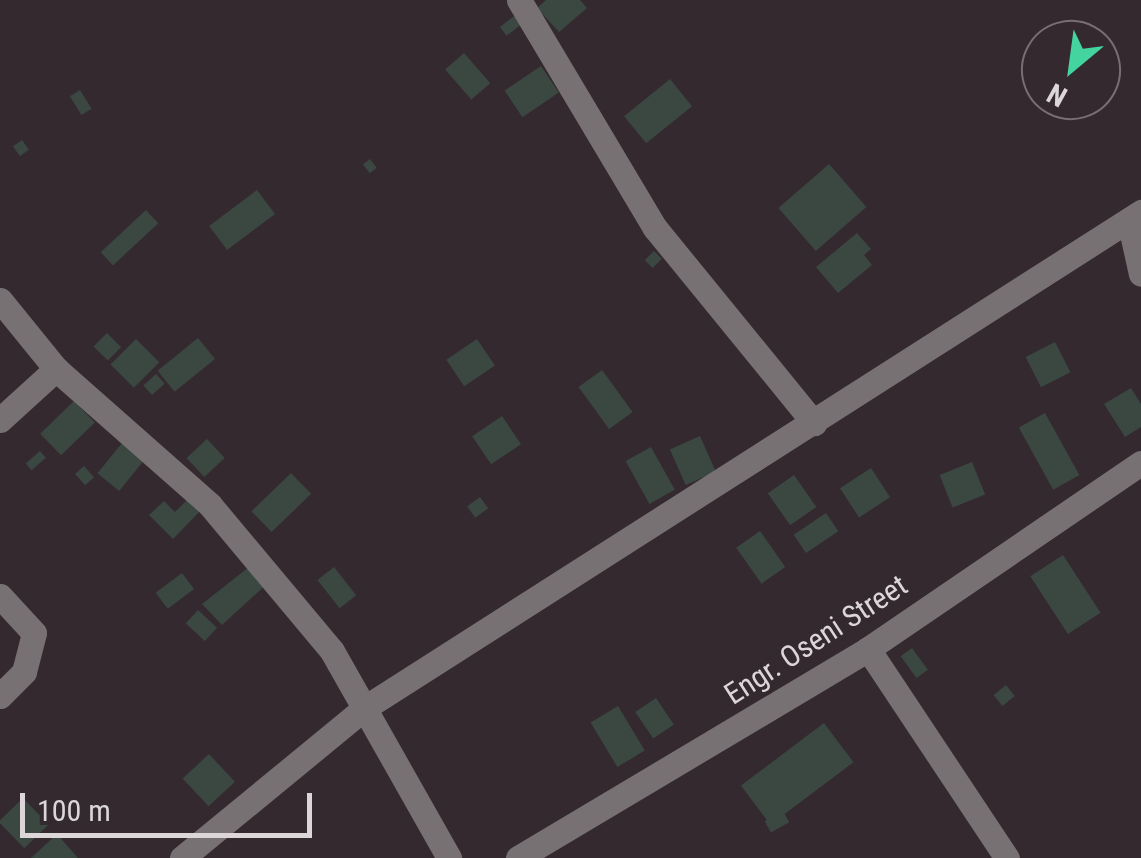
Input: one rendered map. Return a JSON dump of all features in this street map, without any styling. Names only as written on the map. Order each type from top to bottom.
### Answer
[{"type":"street","points":[[519,0],[656,228],[814,424]]},
{"type":"street","points":[[182,858],[366,707],[701,488],[814,424],[1135,216],[1141,274]]},
{"type":"street","points":[[0,300],[56,370],[210,505],[332,651],[449,858]]},
{"type":"street","points":[[0,420],[56,370]]},
{"type":"street","name":"Engr. Oseni Street","points":[[518,858],[868,649],[1141,464]]},
{"type":"street","points":[[0,596],[34,633],[24,672],[0,696]]},
{"type":"street","points":[[868,649],[1007,858]]},
{"type":"building","points":[[546,0],[580,0],[587,8],[559,32],[537,8]]},
{"type":"building","points":[[514,16],[521,25],[507,36],[500,27]]},
{"type":"building","points":[[464,53],[490,83],[471,100],[445,69]]},
{"type":"building","points":[[541,66],[559,93],[522,117],[505,91]]},
{"type":"building","points":[[670,79],[692,106],[646,143],[624,116]]},
{"type":"building","points":[[80,90],[92,109],[81,115],[70,96]]},
{"type":"building","points":[[22,140],[29,150],[20,156],[13,146]]},
{"type":"building","points":[[370,159],[377,168],[370,173],[363,165]]},
{"type":"building","points":[[829,164],[866,207],[816,251],[778,208]]},
{"type":"building","points":[[257,190],[275,214],[227,250],[209,226]]},
{"type":"building","points":[[146,210],[158,223],[113,265],[101,252]]},
{"type":"building","points":[[857,233],[871,249],[864,255],[872,265],[838,293],[816,267]]},
{"type":"building","points":[[654,251],[662,259],[653,268],[645,260]]},
{"type":"building","points":[[107,333],[121,347],[108,361],[94,346]]},
{"type":"building","points":[[198,338],[215,359],[175,392],[158,371]]},
{"type":"building","points":[[136,339],[159,362],[134,388],[111,364]]},
{"type":"building","points":[[477,339],[495,366],[464,386],[446,360]]},
{"type":"building","points":[[1055,342],[1070,372],[1041,387],[1026,357]]},
{"type":"building","points":[[602,370],[633,412],[609,429],[579,387]]},
{"type":"building","points":[[156,374],[165,384],[152,395],[143,385]]},
{"type":"building","points":[[1131,388],[1141,404],[1141,427],[1125,437],[1104,404]]},
{"type":"building","points":[[74,401],[95,423],[61,455],[40,434]]},
{"type":"building","points":[[1045,413],[1079,475],[1053,490],[1019,428]]},
{"type":"building","points":[[502,416],[521,444],[491,464],[472,436]]},
{"type":"building","points":[[700,436],[716,472],[686,485],[670,449]]},
{"type":"building","points":[[207,439],[225,458],[204,477],[187,458]]},
{"type":"building","points":[[122,443],[144,461],[119,491],[97,473]]},
{"type":"building","points":[[651,447],[675,490],[649,504],[626,461]]},
{"type":"building","points":[[40,451],[46,458],[32,470],[26,463]]},
{"type":"building","points":[[972,462],[985,494],[953,508],[940,475]]},
{"type":"building","points":[[84,466],[94,477],[85,485],[75,474]]},
{"type":"building","points":[[871,468],[890,497],[859,518],[840,488]]},
{"type":"building","points":[[291,473],[311,494],[272,532],[251,511]]},
{"type":"building","points":[[794,475],[816,507],[790,525],[768,493]]},
{"type":"building","points":[[192,495],[204,507],[173,539],[149,515],[164,501],[175,512]]},
{"type":"building","points":[[480,497],[488,508],[475,518],[467,506]]},
{"type":"building","points":[[826,513],[838,531],[806,553],[794,535]]},
{"type":"building","points":[[760,531],[785,567],[761,584],[736,548]]},
{"type":"building","points":[[1063,555],[1101,613],[1068,634],[1030,576]]},
{"type":"building","points":[[254,563],[270,581],[222,625],[202,604]]},
{"type":"building","points":[[334,567],[356,595],[340,608],[317,580]]},
{"type":"building","points":[[182,573],[194,589],[168,609],[156,593]]},
{"type":"building","points":[[198,610],[217,628],[205,641],[186,623]]},
{"type":"building","points":[[912,648],[928,670],[917,678],[901,656]]},
{"type":"building","points":[[1006,685],[1015,696],[1002,706],[994,695]]},
{"type":"building","points":[[656,698],[674,725],[653,739],[635,712]]},
{"type":"building","points":[[618,706],[645,751],[617,767],[591,722]]},
{"type":"building","points":[[824,723],[853,762],[770,825],[741,786]]},
{"type":"building","points":[[209,754],[235,782],[209,806],[183,779]]},
{"type":"building","points":[[23,798],[49,825],[24,848],[0,823]]},
{"type":"building","points":[[783,811],[789,822],[771,833],[765,821]]},
{"type":"building","points":[[57,834],[78,858],[31,858]]}]
